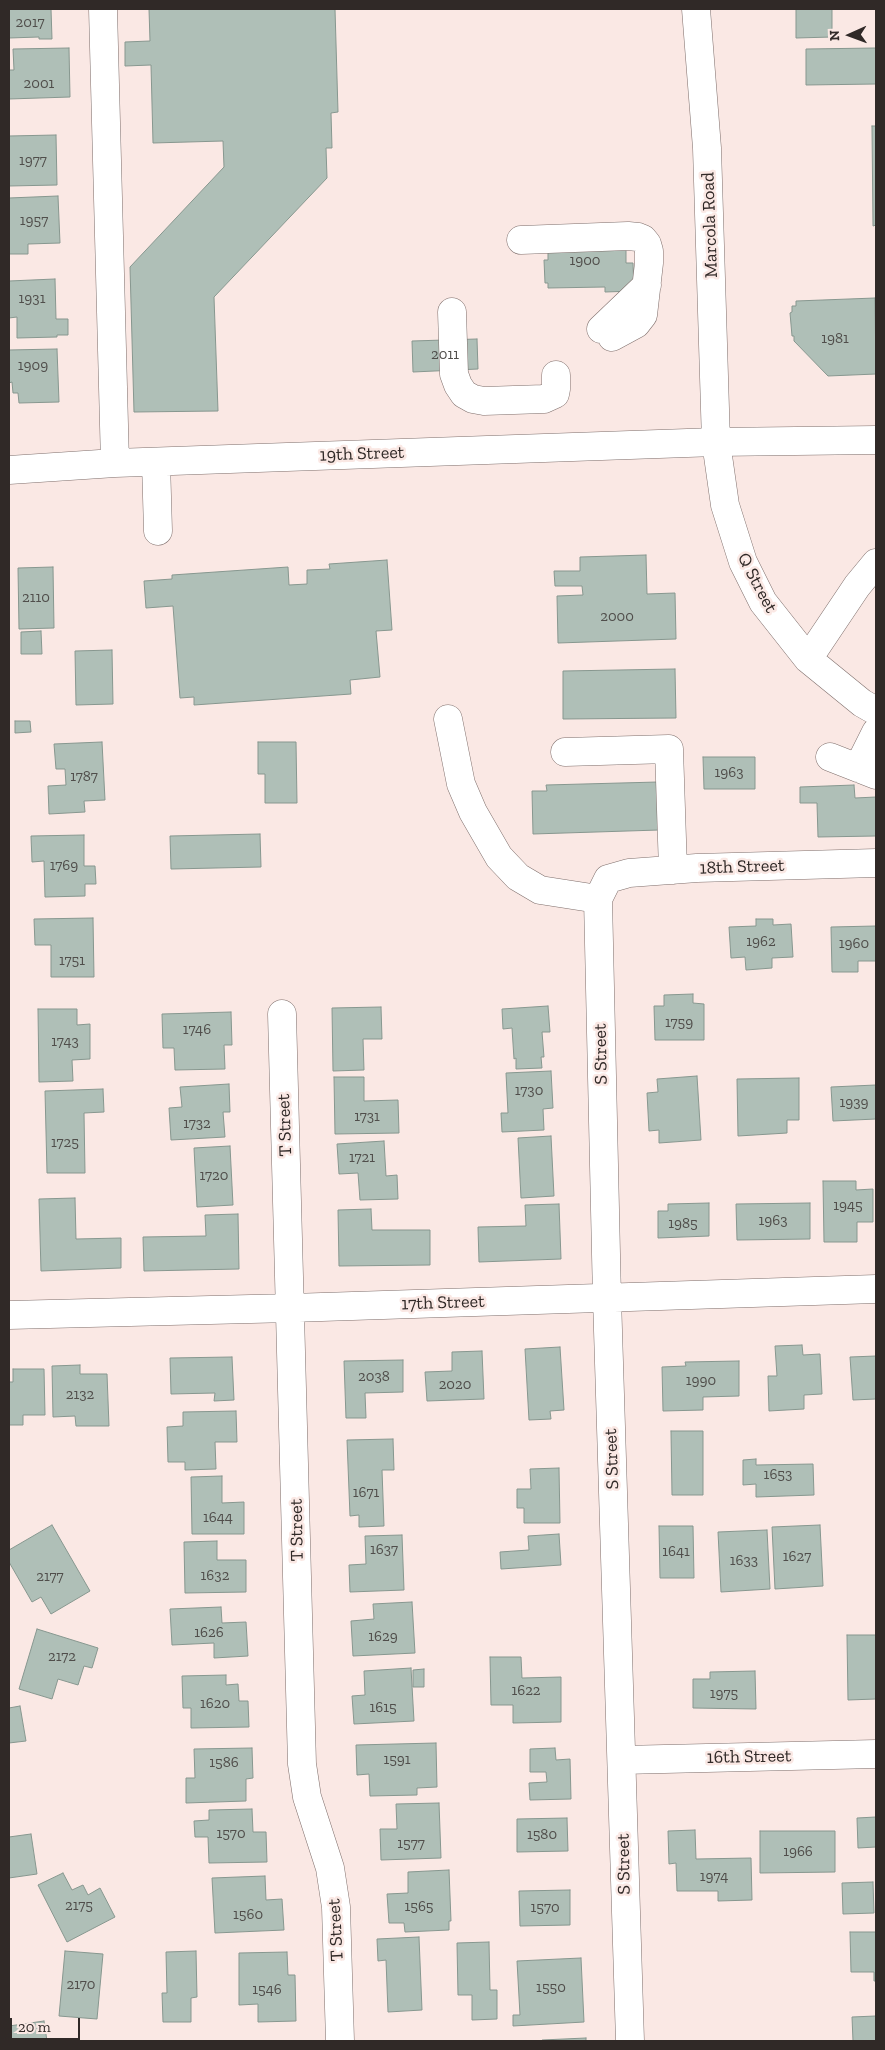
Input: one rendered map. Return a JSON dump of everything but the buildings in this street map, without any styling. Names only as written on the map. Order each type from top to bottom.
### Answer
[{"type":"street","points":[[103,9],[115,463]]},
{"type":"street","name":"Marcola Road","points":[[696,9],[707,148],[716,442]]},
{"type":"street","points":[[521,240],[638,237],[647,244],[649,251],[643,315],[636,324],[606,333]]},
{"type":"street","points":[[452,312],[454,374],[464,394],[473,399],[484,400],[544,399],[555,394],[556,375]]},
{"type":"street","name":"19th Street","points":[[9,470],[115,463],[716,442],[876,440]]},
{"type":"street","name":"Q Street","points":[[716,442],[725,505],[743,562],[763,602],[808,659],[862,703],[876,711]]},
{"type":"street","points":[[156,462],[158,531]]},
{"type":"street","points":[[808,659],[857,586],[876,563]]},
{"type":"street","points":[[448,719],[461,784],[473,812],[499,857],[518,877],[540,890],[603,889]]},
{"type":"street","points":[[830,757],[867,772],[876,732]]},
{"type":"street","points":[[565,752],[670,749],[673,870]]},
{"type":"street","name":"18th Street","points":[[603,889],[629,873],[876,863]]},
{"type":"street","name":"S Street","points":[[603,889],[607,1298],[630,2041]]},
{"type":"street","name":"T Street","points":[[282,1014],[302,1764],[307,1797],[330,1868],[336,1907],[340,2041]]},
{"type":"street","name":"17th Street","points":[[9,1315],[876,1289]]},
{"type":"street","name":"16th Street","points":[[622,1760],[876,1754]]}]
